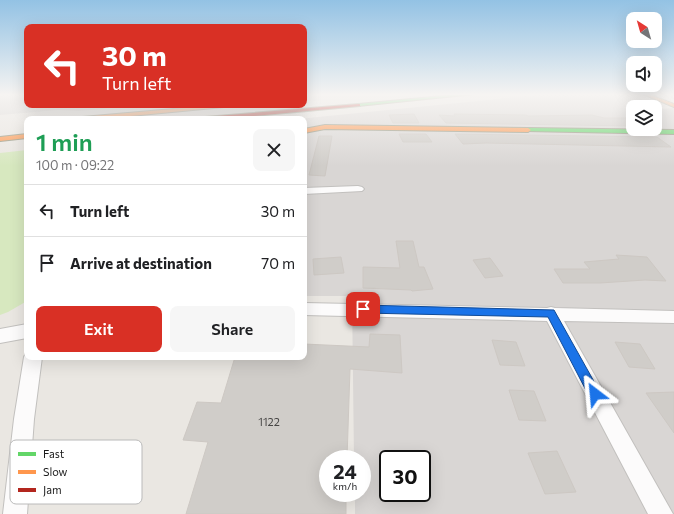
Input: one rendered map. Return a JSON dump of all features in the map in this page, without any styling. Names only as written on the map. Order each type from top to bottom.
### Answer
[{"type":"main road","points":[[307,130],[325,127],[674,132]]},
{"type":"main road","points":[[0,139],[24,136]]},
{"type":"street","points":[[307,191],[358,189]]},
{"type":"street","points":[[307,309],[551,313],[674,317]]},
{"type":"street","points":[[551,313],[661,514]]},
{"type":"street","points":[[0,336],[24,332]]},
{"type":"street","points":[[22,440],[32,360]]},
{"type":"street","points":[[15,514],[16,504]]},
{"type":"shaded area","points":[[307,118],[626,118],[626,136],[662,136],[662,118],[674,118],[674,514],[355,514],[355,502],[371,502],[371,450],[354,450],[352,296],[307,296]]},
{"type":"green space","points":[[24,150],[24,303],[0,315],[0,153]]},
{"type":"building","points":[[390,118],[416,118],[419,123],[393,123]]},
{"type":"building","points":[[442,118],[626,118],[626,126],[446,123]]},
{"type":"building","points":[[399,134],[426,134],[432,142],[403,142]]},
{"type":"building","points":[[455,134],[657,137],[671,147],[486,143],[463,144]]},
{"type":"building","points":[[319,136],[332,136],[325,176],[309,175]]},
{"type":"building","points":[[396,241],[413,241],[419,267],[424,267],[433,289],[412,291],[363,288],[363,267],[400,268]]},
{"type":"building","points":[[616,255],[647,257],[666,281],[645,280],[600,283],[563,283],[554,269],[590,269],[584,262],[619,259]]},
{"type":"building","points":[[341,257],[344,273],[314,275],[313,259]]},
{"type":"building","points":[[490,258],[503,276],[485,278],[473,260]]},
{"type":"building","points":[[370,334],[400,335],[402,373],[350,369],[347,450],[319,450],[319,502],[346,502],[346,514],[186,514],[208,442],[183,440],[197,402],[221,403],[234,360],[307,360],[307,344],[369,347]]},
{"type":"building","points":[[492,340],[516,342],[525,366],[500,365]]},
{"type":"building","points":[[615,342],[640,344],[655,369],[629,367]]},
{"type":"building","points":[[509,390],[534,391],[546,421],[519,420]]},
{"type":"building","points":[[674,392],[674,433],[646,393]]},
{"type":"building","points":[[557,451],[576,492],[545,494],[528,453]]},
{"type":"traffic: fast","points":[[528,130],[674,132]]},
{"type":"traffic: slow","points":[[307,130],[325,127],[528,130]]},
{"type":"traffic: slow","points":[[0,139],[24,136]]},
{"type":"route","points":[[363,309],[551,313],[595,394]]}]
